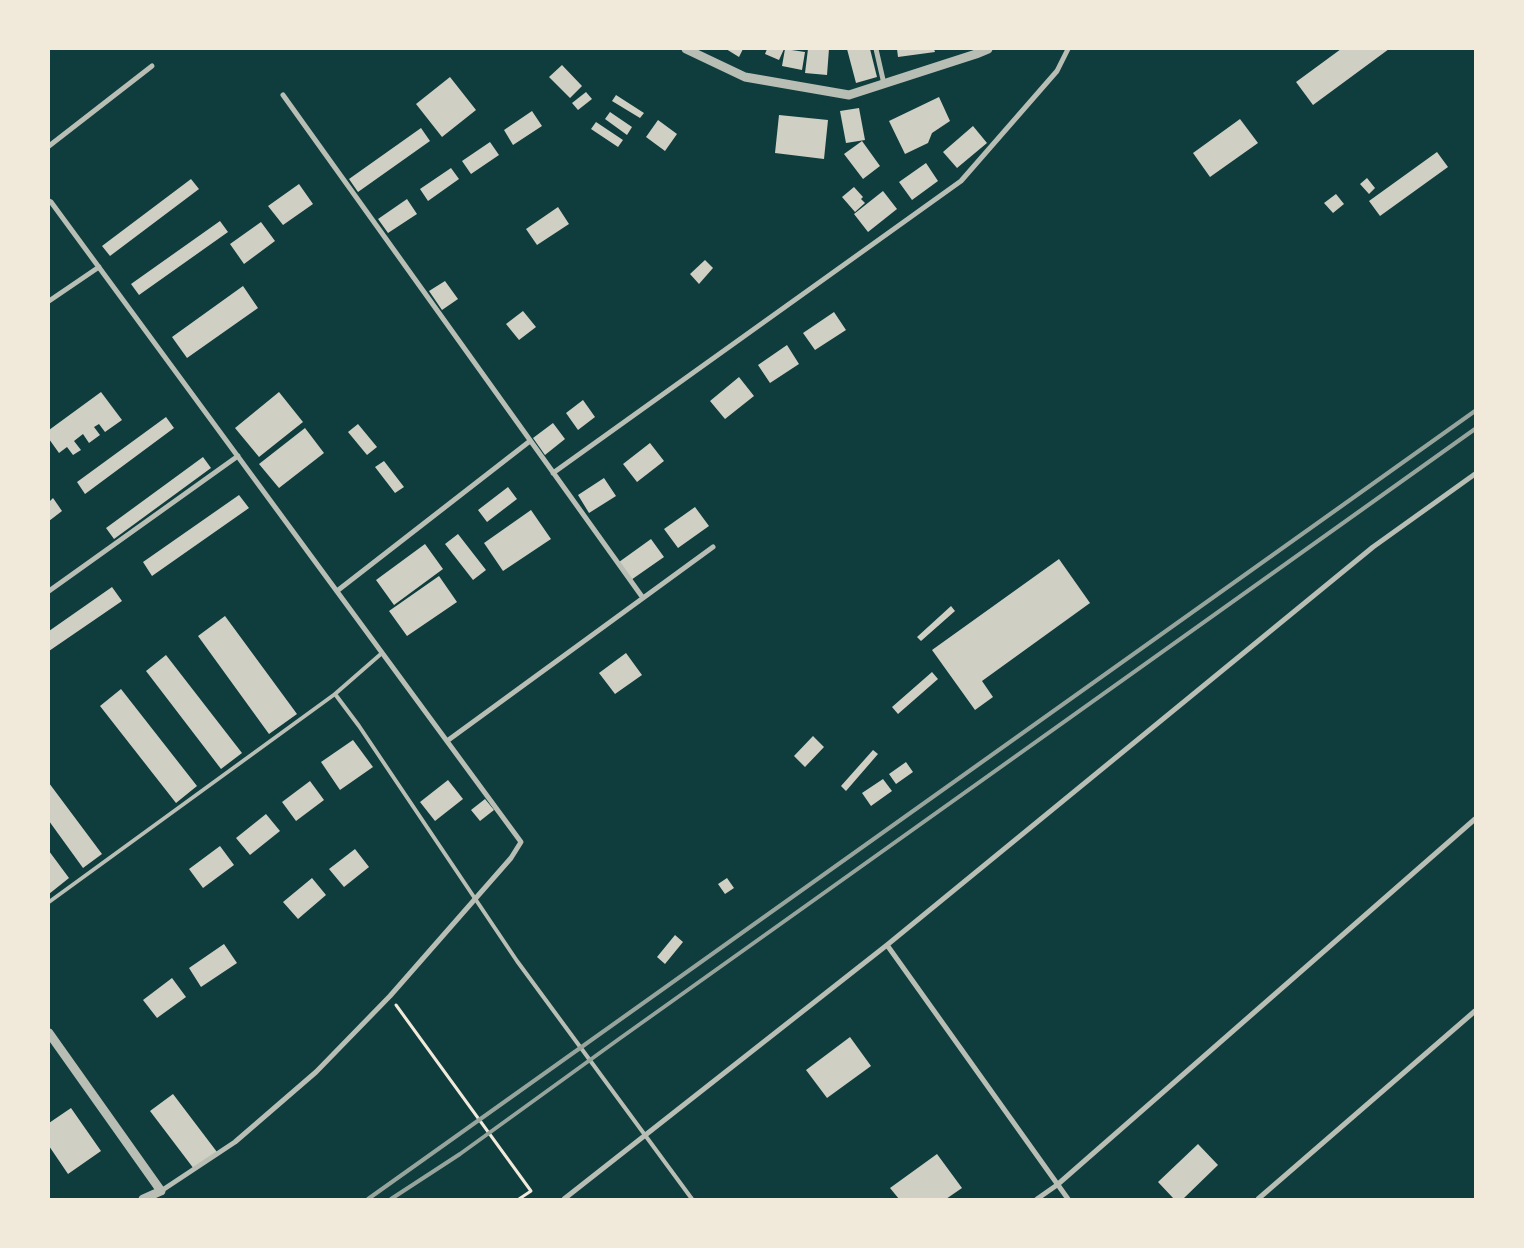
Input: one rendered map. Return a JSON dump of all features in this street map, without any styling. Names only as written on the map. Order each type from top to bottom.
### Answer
[{"type":"street","points":[[686,49],[745,77],[849,95],[988,49]]},
{"type":"street","points":[[876,49],[884,84]]},
{"type":"street","points":[[553,473],[961,181],[1057,71],[1068,49]]},
{"type":"street","points":[[49,146],[152,66]]},
{"type":"street","points":[[283,95],[643,598]]},
{"type":"street","points":[[49,201],[521,842],[511,858],[390,996],[316,1072],[235,1142],[161,1192],[144,1199]]},
{"type":"street","points":[[49,302],[98,267]]},
{"type":"street","points":[[336,591],[530,441]]},
{"type":"street","points":[[49,591],[238,456]]},
{"type":"street","points":[[564,1199],[887,945],[1373,547],[1475,474]]},
{"type":"street","points":[[447,741],[713,547]]},
{"type":"street","points":[[1037,1199],[1057,1184],[1475,819]]},
{"type":"street","points":[[887,945],[1068,1199]]},
{"type":"street","points":[[1258,1199],[1475,1011]]},
{"type":"street","points":[[49,1033],[161,1192]]},
{"type":"lane","points":[[49,902],[335,694],[382,653]]},
{"type":"lane","points":[[335,694],[359,726],[517,961],[692,1199]]},
{"type":"path","points":[[390,996],[531,1191],[519,1199]]},
{"type":"building","points":[[726,49],[743,49],[739,57]]},
{"type":"building","points":[[767,49],[784,49],[779,60],[765,54]]},
{"type":"building","points":[[785,49],[805,52],[802,70],[782,66]]},
{"type":"building","points":[[808,49],[829,49],[827,75],[805,73]]},
{"type":"building","points":[[847,49],[870,49],[877,77],[856,83]]},
{"type":"building","points":[[897,49],[934,49],[935,52],[898,57]]},
{"type":"building","points":[[1341,49],[1389,49],[1313,105],[1296,82]]},
{"type":"building","points":[[562,65],[582,86],[570,98],[549,77]]},
{"type":"building","points":[[450,77],[476,110],[442,137],[416,104]]},
{"type":"building","points":[[586,92],[592,99],[578,110],[572,103]]},
{"type":"building","points":[[616,95],[644,113],[640,118],[612,101]]},
{"type":"building","points":[[939,97],[950,121],[932,133],[928,143],[905,154],[889,121]]},
{"type":"building","points":[[859,108],[865,140],[846,143],[840,111]]},
{"type":"building","points":[[532,111],[542,126],[513,145],[504,130]]},
{"type":"building","points":[[610,112],[632,127],[627,135],[605,119]]},
{"type":"building","points":[[779,115],[828,120],[824,159],[775,153]]},
{"type":"building","points":[[1240,119],[1258,143],[1210,177],[1193,153]]},
{"type":"building","points":[[658,120],[677,134],[665,151],[646,137]]},
{"type":"building","points":[[596,122],[623,140],[618,147],[591,129]]},
{"type":"building","points":[[973,126],[987,143],[957,168],[943,152]]},
{"type":"building","points":[[421,128],[430,141],[358,192],[349,179]]},
{"type":"building","points":[[862,141],[880,166],[863,179],[844,154]]},
{"type":"building","points":[[490,142],[499,155],[471,174],[462,161]]},
{"type":"building","points":[[1437,152],[1448,167],[1380,216],[1369,201]]},
{"type":"building","points":[[926,163],[938,181],[912,200],[899,182]]},
{"type":"building","points":[[451,168],[459,179],[428,201],[420,189]]},
{"type":"building","points":[[1367,178],[1375,188],[1369,194],[1360,184]]},
{"type":"building","points":[[191,179],[199,189],[110,256],[102,246]]},
{"type":"building","points":[[299,184],[313,204],[283,225],[268,206]]},
{"type":"building","points":[[854,187],[863,197],[861,199],[865,203],[855,212],[842,197]]},
{"type":"building","points":[[883,191],[897,209],[868,232],[854,214]]},
{"type":"building","points":[[1336,194],[1344,204],[1333,213],[1324,203]]},
{"type":"building","points":[[407,199],[417,214],[388,233],[378,219]]},
{"type":"building","points":[[558,207],[569,224],[537,245],[526,229]]},
{"type":"building","points":[[220,221],[228,232],[139,295],[131,284]]},
{"type":"building","points":[[261,222],[275,241],[244,264],[230,244]]},
{"type":"building","points":[[705,260],[713,268],[699,284],[690,274]]},
{"type":"building","points":[[445,281],[458,299],[442,310],[429,291]]},
{"type":"building","points":[[243,286],[258,308],[187,358],[172,337]]},
{"type":"building","points":[[523,311],[536,327],[519,340],[506,324]]},
{"type":"building","points":[[834,312],[846,330],[815,350],[803,333]]},
{"type":"building","points":[[787,345],[799,364],[770,383],[758,365]]},
{"type":"building","points":[[739,377],[754,396],[725,419],[710,401]]},
{"type":"building","points":[[101,392],[122,420],[105,432],[99,424],[94,427],[100,435],[89,443],[83,434],[74,441],[81,450],[73,455],[67,447],[59,453],[49,439],[49,430]]},
{"type":"building","points":[[279,392],[303,422],[259,457],[235,428]]},
{"type":"building","points":[[583,400],[595,417],[578,430],[566,413]]},
{"type":"building","points":[[166,417],[174,428],[85,494],[77,482]]},
{"type":"building","points":[[553,423],[565,439],[545,455],[533,438]]},
{"type":"building","points":[[358,424],[377,447],[367,455],[348,432]]},
{"type":"building","points":[[305,428],[324,453],[279,488],[259,464]]},
{"type":"building","points":[[650,443],[664,461],[637,482],[623,464]]},
{"type":"building","points":[[203,457],[211,468],[114,539],[106,528]]},
{"type":"building","points":[[384,461],[404,487],[395,493],[375,467]]},
{"type":"building","points":[[604,478],[616,496],[589,513],[578,495]]},
{"type":"building","points":[[508,487],[517,499],[487,522],[478,510]]},
{"type":"building","points":[[239,495],[249,508],[152,576],[143,562]]},
{"type":"building","points":[[53,498],[62,511],[49,521],[49,502]]},
{"type":"building","points":[[695,507],[709,526],[678,548],[664,529]]},
{"type":"building","points":[[531,510],[551,539],[503,571],[484,543]]},
{"type":"building","points":[[458,534],[486,570],[473,580],[445,544]]},
{"type":"building","points":[[651,539],[664,557],[631,580],[619,562]]},
{"type":"building","points":[[425,544],[443,569],[394,605],[376,580]]},
{"type":"building","points":[[1059,559],[1090,603],[982,681],[993,697],[975,710],[932,650]]},
{"type":"building","points":[[439,576],[457,602],[407,636],[389,611]]},
{"type":"building","points":[[112,587],[122,601],[49,651],[49,631]]},
{"type":"building","points":[[951,606],[955,611],[921,641],[917,637]]},
{"type":"building","points":[[225,616],[297,714],[269,734],[198,636]]},
{"type":"building","points":[[626,653],[642,675],[615,694],[599,673]]},
{"type":"building","points":[[166,655],[242,753],[221,769],[146,671]]},
{"type":"building","points":[[932,672],[938,679],[898,714],[892,707]]},
{"type":"building","points":[[121,689],[197,786],[176,803],[100,706]]},
{"type":"building","points":[[813,736],[824,747],[805,767],[794,756]]},
{"type":"building","points":[[353,740],[373,767],[340,790],[321,762]]},
{"type":"building","points":[[873,750],[878,754],[846,791],[841,786]]},
{"type":"building","points":[[906,762],[913,772],[896,784],[889,774]]},
{"type":"building","points":[[883,779],[892,791],[871,806],[862,793]]},
{"type":"building","points":[[448,780],[463,799],[435,821],[420,802]]},
{"type":"building","points":[[310,781],[324,800],[296,821],[282,802]]},
{"type":"building","points":[[49,783],[102,854],[83,868],[49,821]]},
{"type":"building","points":[[485,799],[494,810],[480,821],[471,810]]},
{"type":"building","points":[[266,814],[280,831],[250,855],[236,838]]},
{"type":"building","points":[[220,846],[234,865],[203,888],[189,869]]},
{"type":"building","points":[[355,849],[369,867],[344,887],[329,869]]},
{"type":"building","points":[[49,851],[69,878],[49,894]]},
{"type":"building","points":[[312,878],[326,895],[298,919],[283,902]]},
{"type":"building","points":[[727,878],[734,888],[725,894],[718,884]]},
{"type":"building","points":[[675,935],[683,942],[665,964],[657,957]]},
{"type":"building","points":[[224,944],[237,963],[201,987],[189,968]]},
{"type":"building","points":[[172,978],[186,997],[157,1018],[143,1000]]},
{"type":"building","points":[[850,1037],[871,1066],[827,1098],[806,1070]]},
{"type":"building","points":[[173,1094],[217,1152],[194,1169],[150,1111]]},
{"type":"building","points":[[71,1108],[101,1151],[68,1174],[49,1146],[49,1123]]},
{"type":"building","points":[[1198,1144],[1218,1165],[1183,1199],[1174,1199],[1158,1182]]},
{"type":"building","points":[[937,1154],[962,1188],[946,1199],[899,1199],[890,1188]]},
{"type":"railway","points":[[368,1199],[1475,411]]},
{"type":"railway","points":[[391,1199],[460,1154],[1475,429]]}]
